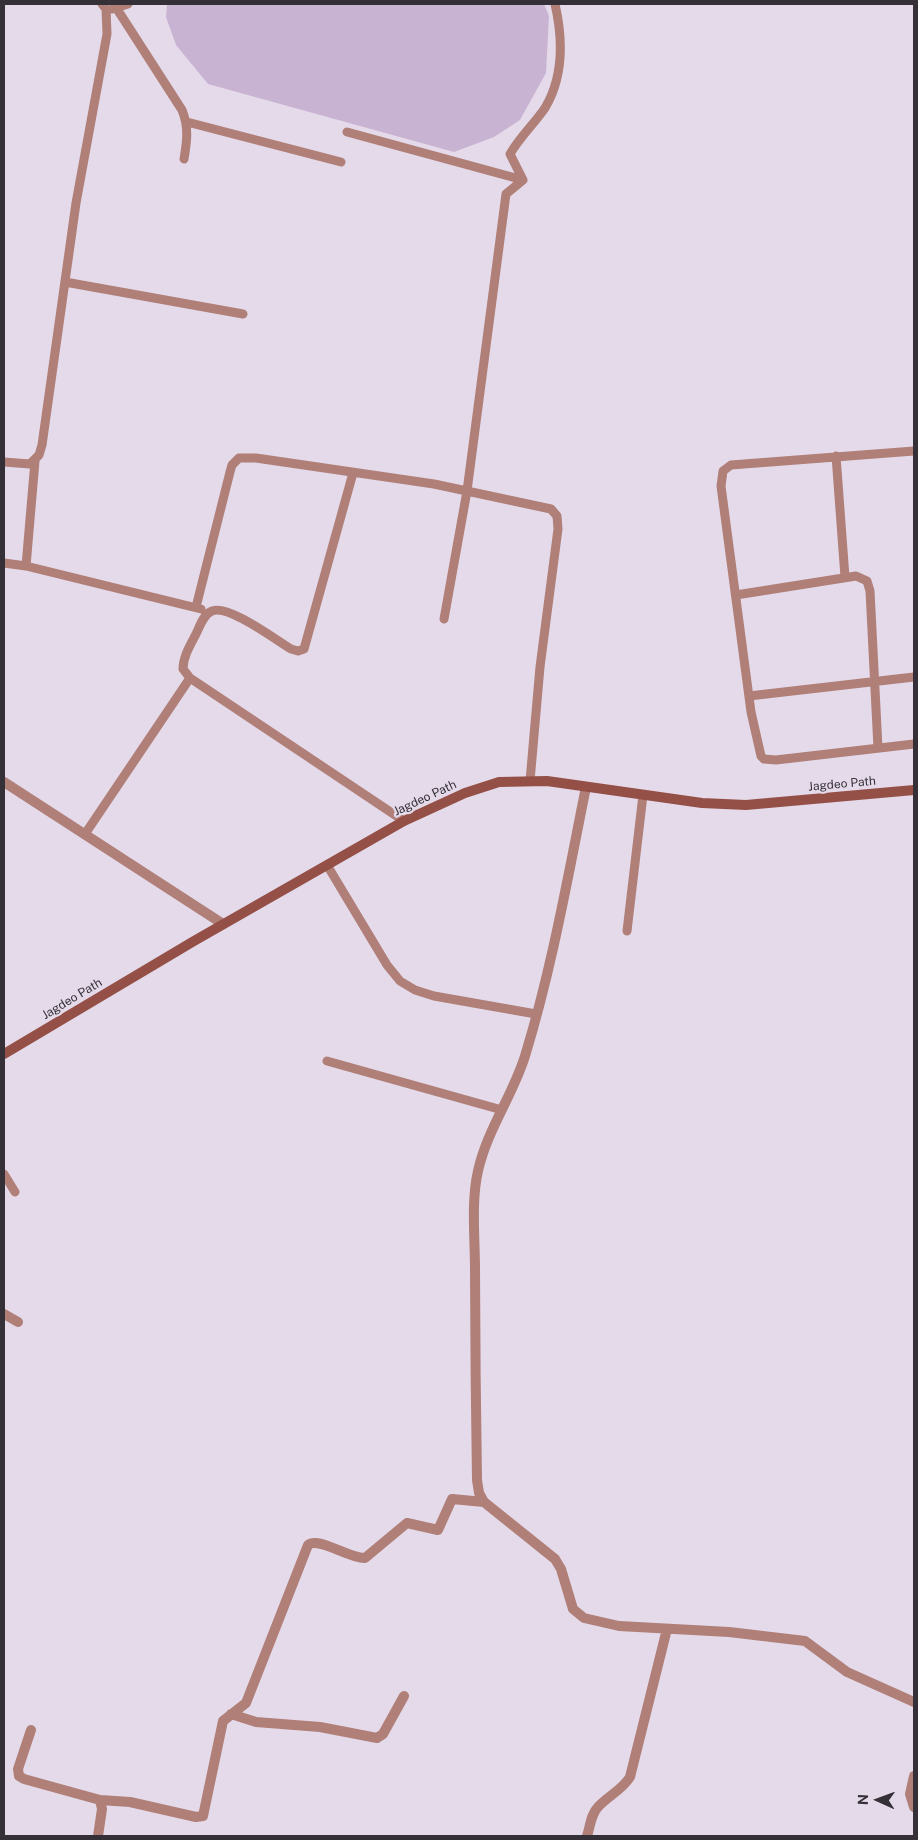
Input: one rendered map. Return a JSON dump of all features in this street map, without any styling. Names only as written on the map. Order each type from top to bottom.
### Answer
[{"type":"main road","name":"Jagdeo Path","points":[[4,1054],[223,924],[404,821],[473,790],[499,782],[547,781],[702,803],[746,805],[914,790]]},
{"type":"street","points":[[4,782],[223,924]]},
{"type":"street","points":[[586,787],[525,1058],[477,1172],[477,1480],[479,1493],[484,1502],[555,1559],[561,1569],[573,1609],[578,1614],[592,1621],[609,1625],[751,1634],[805,1641],[847,1672],[914,1702]]},
{"type":"street","points":[[4,1314],[18,1322]]},
{"type":"street","points":[[31,1730],[18,1770],[20,1778],[100,1800],[130,1802],[196,1817],[202,1816],[223,1720],[246,1703],[310,1543],[320,1543],[352,1557],[365,1558],[407,1523],[438,1530],[452,1499],[484,1502]]},
{"type":"street","points":[[587,1836],[592,1818],[598,1807],[622,1787],[630,1777],[667,1629]]},
{"type":"street","points":[[231,1714],[256,1722],[320,1727],[380,1738],[404,1696]]},
{"type":"street","points":[[914,1776],[910,1794],[914,1807]]},
{"type":"street","points":[[98,1836],[102,1809],[100,1800]]},
{"type":"lane","points":[[26,566],[35,461],[42,445],[76,203],[107,34],[104,6],[117,9],[128,4]]},
{"type":"lane","points":[[523,180],[510,154],[519,139],[544,108],[554,88],[559,68],[561,44],[555,4]]},
{"type":"lane","points":[[117,9],[182,110],[187,122],[188,133],[184,159]]},
{"type":"lane","points":[[187,122],[341,162]]},
{"type":"lane","points":[[348,132],[523,180]]},
{"type":"lane","points":[[444,619],[467,491],[506,194],[523,180]]},
{"type":"lane","points":[[65,282],[243,314]]},
{"type":"lane","points":[[914,451],[738,463],[730,465],[723,471],[721,486],[749,696],[759,750],[764,759],[776,760],[914,744]]},
{"type":"lane","points":[[836,456],[845,578]]},
{"type":"lane","points":[[196,607],[230,472],[236,460],[256,458],[467,491],[545,506],[557,516],[558,529],[540,667],[530,781]]},
{"type":"lane","points":[[4,462],[24,464],[35,461]]},
{"type":"lane","points":[[4,563],[26,566],[211,611],[228,611],[298,652],[304,649],[353,473]]},
{"type":"lane","points":[[736,595],[845,578],[861,577],[869,584],[878,748]]},
{"type":"lane","points":[[211,611],[202,621],[185,656],[183,669],[190,678],[404,821]]},
{"type":"lane","points":[[749,696],[914,676]]},
{"type":"lane","points":[[85,834],[190,678]]},
{"type":"lane","points":[[628,931],[643,795]]},
{"type":"lane","points":[[327,865],[387,965],[400,982],[414,990],[434,996],[536,1014]]},
{"type":"lane","points":[[327,1061],[502,1110]]},
{"type":"lane","points":[[4,1174],[15,1192]]},
{"type":"shaded area","points":[[167,4],[544,4],[549,16],[546,73],[520,120],[494,137],[454,152],[208,84],[176,45],[166,17]]}]
